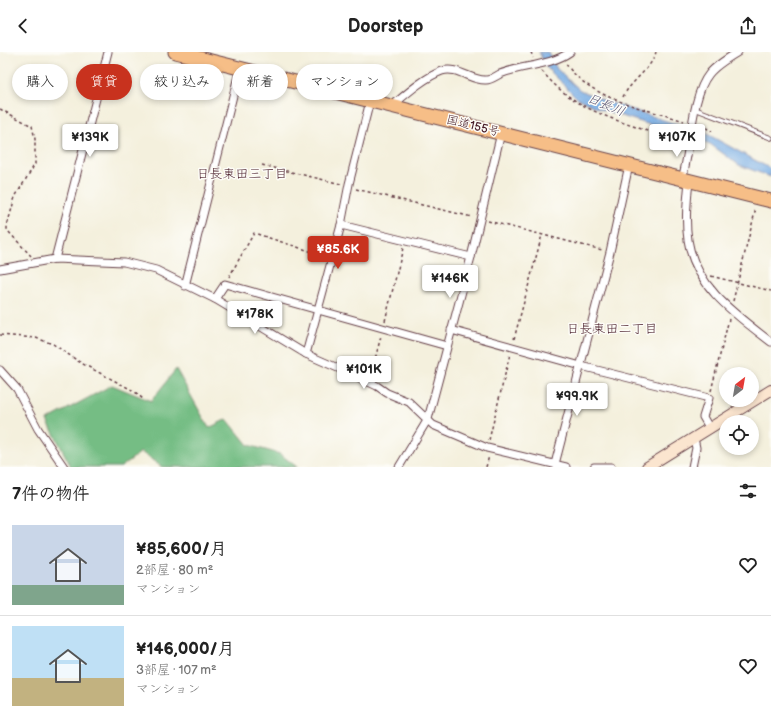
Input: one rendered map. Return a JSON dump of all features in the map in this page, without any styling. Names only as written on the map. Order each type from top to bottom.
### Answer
[{"type":"highway","name":"国道155号","points":[[175,52],[232,66]]},
{"type":"highway","name":"国道155号","points":[[288,80],[765,200]]},
{"type":"street","points":[[55,260],[108,52]]},
{"type":"street","points":[[392,106],[407,93],[442,71],[460,72],[477,79],[488,80],[500,74],[560,58],[570,52]]},
{"type":"street","points":[[738,52],[710,73],[700,90],[689,145],[686,180],[688,241],[703,278],[712,292],[731,310],[771,342]]},
{"type":"street","points":[[185,286],[232,100]]},
{"type":"street","points":[[306,354],[316,310],[340,225],[348,186],[370,101]]},
{"type":"street","points":[[399,467],[428,419],[446,346],[471,257],[501,133]]},
{"type":"street","points":[[555,464],[581,366],[630,165]]},
{"type":"street","points":[[340,225],[471,257]]},
{"type":"street","points":[[0,269],[55,260],[124,262],[156,270],[185,286],[215,299],[306,354],[369,382],[387,393],[409,402],[433,425],[473,443],[491,449],[566,467]]},
{"type":"street","points":[[215,299],[225,284],[446,346]]},
{"type":"street","points":[[451,330],[581,366],[709,398],[703,418],[710,429]]},
{"type":"street","points":[[0,370],[17,389],[38,430],[64,467]]},
{"type":"street","points":[[647,467],[771,390]]},
{"type":"street","points":[[692,467],[696,448],[694,438]]},
{"type":"street","points":[[594,467],[611,467]]},
{"type":"lane","points":[[695,109],[771,138]]},
{"type":"path","points":[[531,52],[538,64],[560,88],[588,109],[689,145]]},
{"type":"path","points":[[622,96],[633,80],[648,67],[656,52]]},
{"type":"path","points":[[560,58],[572,72],[596,90],[624,102],[712,131]]},
{"type":"path","points":[[0,109],[30,124],[34,129],[35,164],[15,197],[7,230],[30,255],[35,263]]},
{"type":"path","points":[[262,165],[348,186]]},
{"type":"path","points":[[709,398],[737,283],[765,200]]},
{"type":"path","points":[[225,284],[254,233],[331,258]]},
{"type":"path","points":[[369,382],[404,241]]},
{"type":"path","points":[[703,278],[708,275],[771,291]]},
{"type":"path","points":[[0,335],[36,338],[53,344],[81,363],[134,391],[144,400]]},
{"type":"path","points":[[486,467],[491,449]]},
{"type":"green space","points":[[176,369],[209,428],[227,419],[248,445],[280,454],[297,467],[162,467],[141,452],[121,467],[71,467],[47,420],[112,385],[151,401]]},
{"type":"water","name":"日長川","points":[[539,52],[548,52],[557,69],[580,90],[608,102],[707,134],[771,169],[771,177],[739,165],[710,144],[600,109],[577,98],[546,67]]},
{"type":"district","name":"日長東田三丁目","points":[[242,174]]},
{"type":"district","name":"日長東田二丁目","points":[[612,329]]}]
